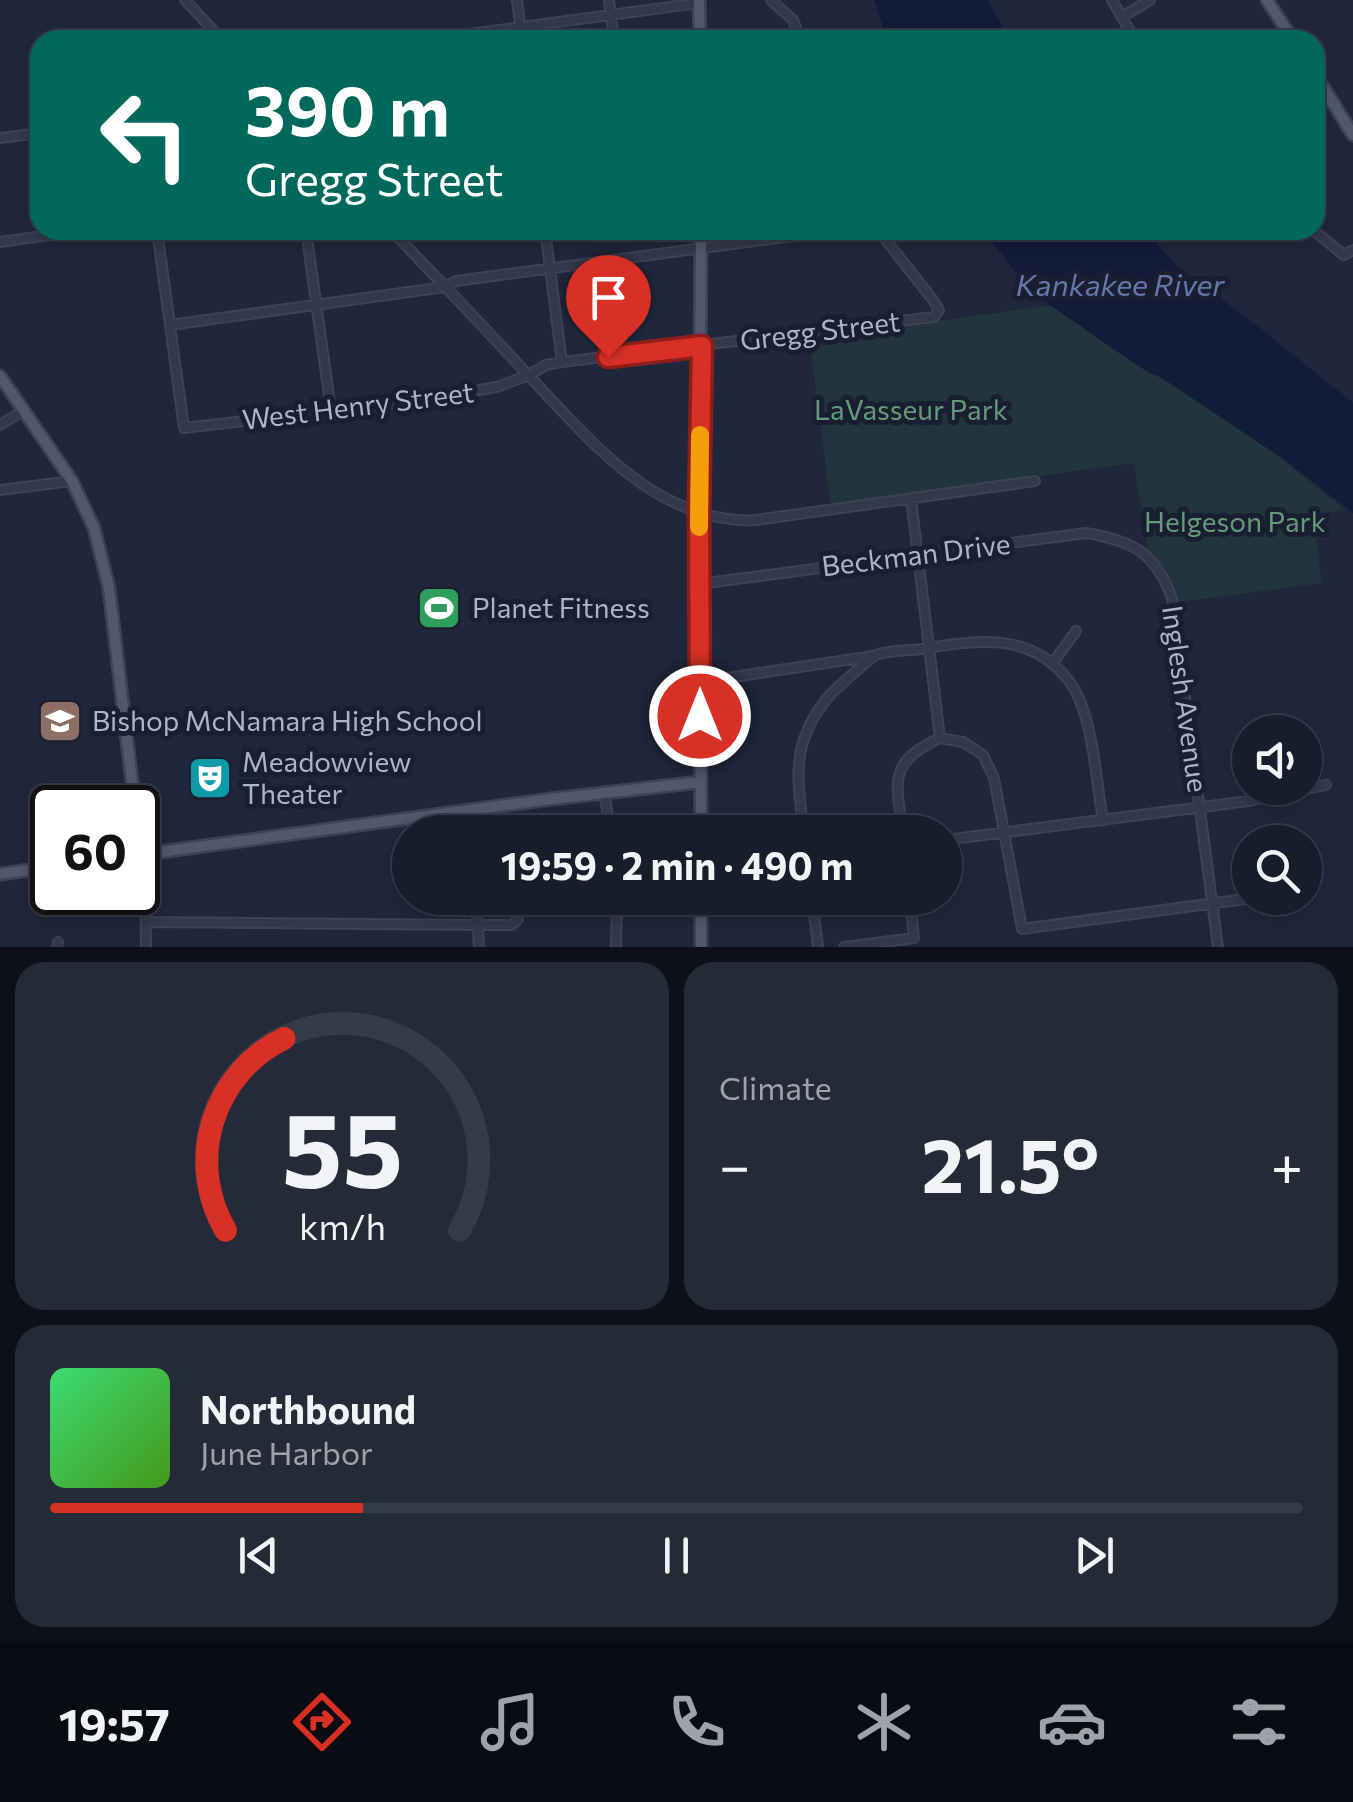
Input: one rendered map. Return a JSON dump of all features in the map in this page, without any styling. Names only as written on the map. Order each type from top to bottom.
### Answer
[{"type":"main road","points":[[1267,0],[1287,30]]},
{"type":"main road","points":[[699,2],[700,30]]},
{"type":"main road","points":[[1325,90],[1353,134]]},
{"type":"main road","points":[[701,240],[701,815]]},
{"type":"main road","points":[[0,376],[72,481],[94,528],[109,588],[133,785]]},
{"type":"main road","points":[[160,852],[700,782]]},
{"type":"main road","points":[[0,874],[30,869]]},
{"type":"main road","points":[[701,915],[701,947]]},
{"type":"street","points":[[185,0],[213,30]]},
{"type":"street","points":[[516,0],[521,30]]},
{"type":"street","points":[[609,0],[613,30]]},
{"type":"street","points":[[771,0],[793,20],[797,30]]},
{"type":"street","points":[[1112,0],[1130,30]]},
{"type":"street","points":[[1122,17],[1150,0]]},
{"type":"street","points":[[493,30],[699,2]]},
{"type":"street","points":[[0,138],[30,134]]},
{"type":"street","points":[[0,242],[30,238]]},
{"type":"street","points":[[158,240],[170,325],[766,240]]},
{"type":"street","points":[[307,240],[331,410]]},
{"type":"street","points":[[400,240],[622,469],[656,493],[699,511],[742,521],[1035,481]]},
{"type":"street","points":[[545,240],[562,362]]},
{"type":"street","name":"Gregg Street","points":[[529,375],[546,365],[562,362],[934,317],[939,310],[933,300],[886,240]]},
{"type":"street","points":[[1325,240],[1344,256],[1353,250]]},
{"type":"street","name":"West Henry Street","points":[[170,325],[184,428],[497,388],[529,375]]},
{"type":"street","points":[[0,425],[24,410]]},
{"type":"street","points":[[0,490],[72,481]]},
{"type":"street","points":[[910,499],[940,738]]},
{"type":"street","name":"Beckman Drive","points":[[699,584],[1086,533],[1132,545]]},
{"type":"street","name":"Inglesh Avenue","points":[[1132,545],[1164,576],[1172,598],[1218,947]]},
{"type":"street","points":[[1052,664],[1076,631]]},
{"type":"street","points":[[700,682],[930,647],[992,640],[1016,644],[1035,651],[1052,664],[1068,680],[1084,707],[1103,821]]},
{"type":"street","points":[[802,815],[800,756],[805,735],[825,700],[876,656]]},
{"type":"street","points":[[902,815],[897,778],[904,762],[921,746],[940,738],[963,742],[982,755],[994,778],[1022,929],[1232,900]]},
{"type":"street","points":[[962,838],[1249,801],[1326,785]]},
{"type":"street","points":[[604,792],[607,815]]},
{"type":"street","points":[[469,810],[469,815]]},
{"type":"street","points":[[145,915],[146,947]]},
{"type":"street","points":[[477,915],[479,947]]},
{"type":"street","points":[[146,922],[506,927],[512,926],[516,915]]},
{"type":"street","points":[[616,947],[617,915]]},
{"type":"street","points":[[814,915],[818,947]]},
{"type":"street","points":[[844,947],[914,938],[912,915]]},
{"type":"green space","name":"LaVasseur Park","points":[[1060,304],[1095,337],[1264,445],[1345,510],[1313,514],[1322,583],[1179,602],[1168,574],[1148,549],[1134,463],[831,505],[809,339]]},
{"type":"water","points":[[874,0],[988,0],[1004,30],[884,30]]},
{"type":"water","name":"Kankakee River","points":[[990,240],[1154,240],[1177,266],[1353,403],[1353,513],[1289,463],[1047,303]]},
{"type":"slow traffic","points":[[699,527],[700,435]]},
{"type":"place","name":"Planet Fitness","points":[[439,608]]},
{"type":"place","name":"Bishop McNamara High School","points":[[60,721]]},
{"type":"place","name":"Meadowview Theater","points":[[210,778]]},
{"type":"route","points":[[608,357],[702,346],[700,716]]},
{"type":"park label","name":"Helgeson Park","points":[[1235,522]]}]
